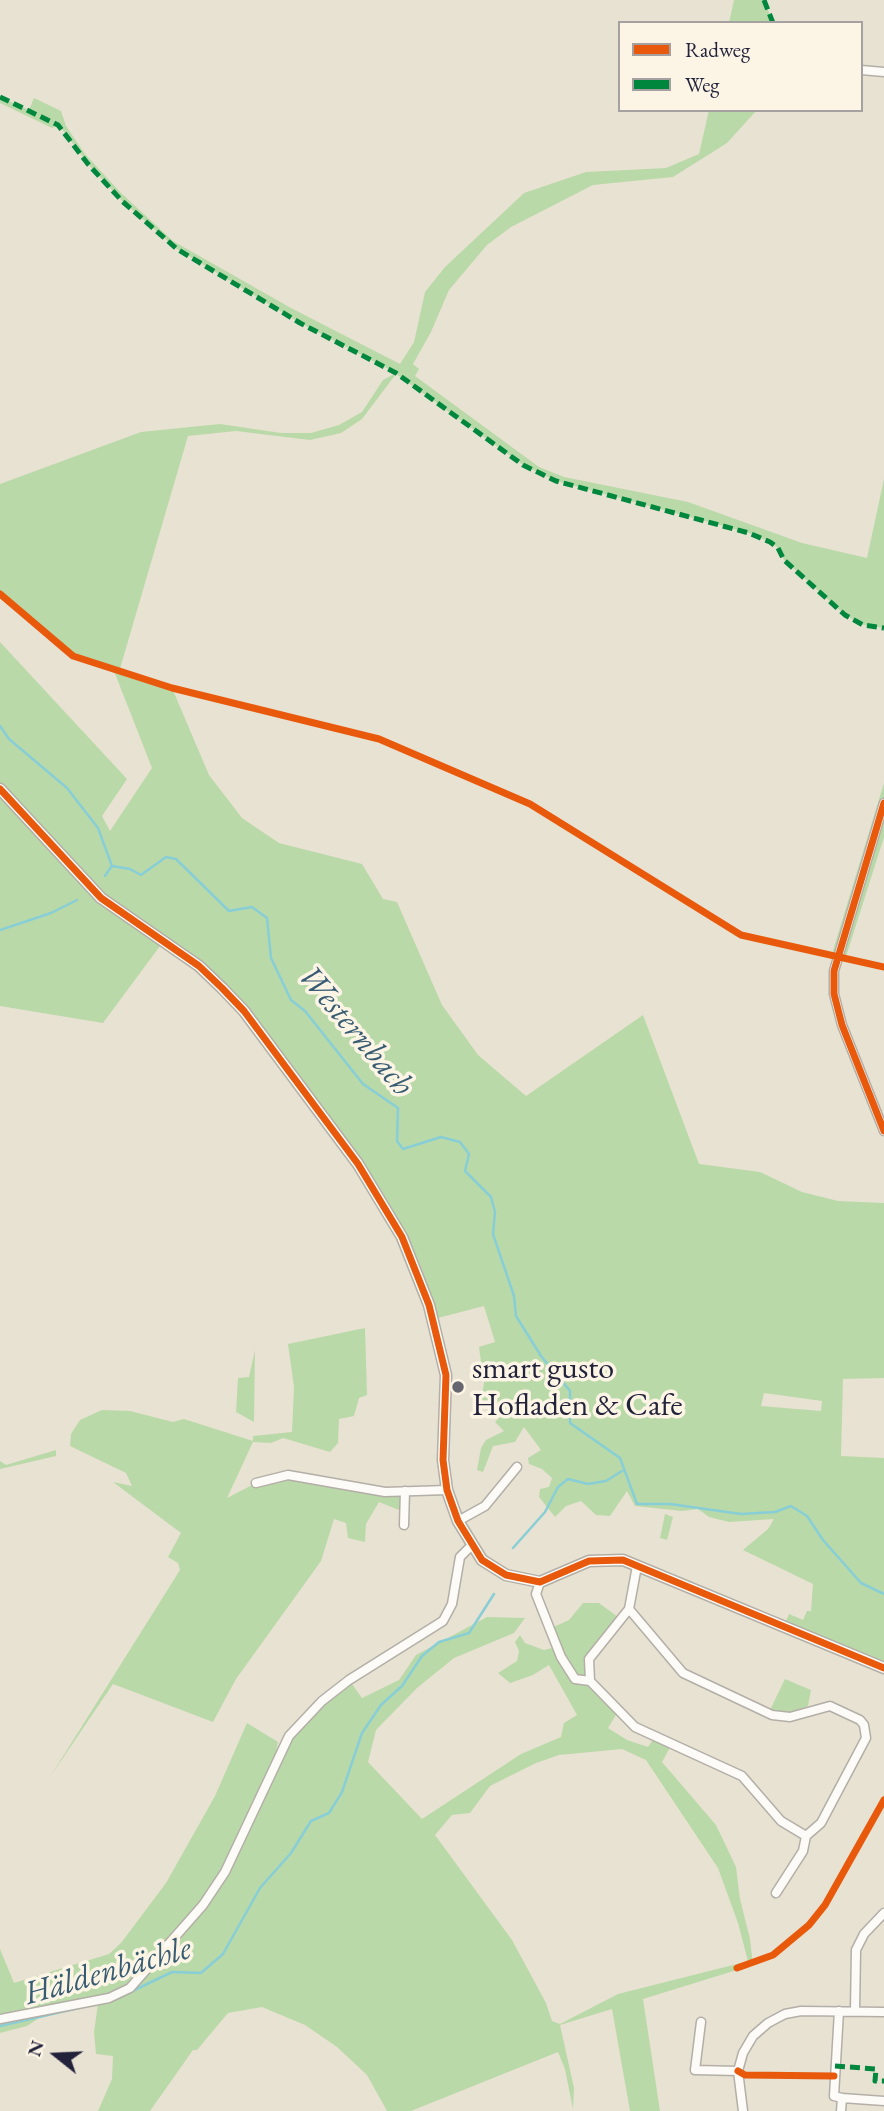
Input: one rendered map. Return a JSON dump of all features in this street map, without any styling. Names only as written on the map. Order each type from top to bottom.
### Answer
[{"type":"street","points":[[863,70],[884,72]]},
{"type":"street","points":[[0,789],[101,898],[199,966],[244,1011],[358,1164],[402,1237],[429,1305],[446,1376],[443,1460],[447,1490],[458,1521],[471,1546],[488,1565],[506,1575],[540,1581],[602,1558],[637,1566],[884,1668]]},
{"type":"street","points":[[884,803],[834,971],[834,994],[842,1025],[884,1131]]},
{"type":"street","points":[[458,1521],[485,1506],[517,1467]]},
{"type":"street","points":[[256,1483],[288,1475],[324,1479],[351,1488],[405,1492],[447,1490]]},
{"type":"street","points":[[404,1525],[405,1492]]},
{"type":"street","points":[[0,2019],[109,1997],[121,1993],[135,1982],[203,1905],[225,1872],[289,1736],[322,1701],[349,1680],[443,1621],[452,1604],[460,1558],[471,1546]]},
{"type":"street","points":[[590,1681],[589,1659],[629,1609],[637,1566]]},
{"type":"street","points":[[540,1581],[536,1594],[561,1657],[575,1679],[590,1681],[635,1727],[742,1776],[781,1821],[806,1836]]},
{"type":"street","points":[[629,1609],[683,1673],[772,1715],[790,1717],[830,1706],[860,1720],[864,1725],[866,1738],[821,1823],[806,1836],[803,1851],[776,1893]]},
{"type":"street","points":[[855,2011],[856,1950],[864,1934],[884,1913]]},
{"type":"street","points":[[743,2111],[737,2071],[753,2036],[768,2023],[785,2014],[802,2011],[884,2012]]},
{"type":"street","points":[[839,2011],[834,2096],[884,2101]]},
{"type":"street","points":[[701,2022],[695,2070],[737,2071]]},
{"type":"street","points":[[841,2111],[842,2098]]},
{"type":"green space","points":[[734,0],[764,0],[772,21],[729,21]]},
{"type":"green space","points":[[0,97],[29,110],[34,98],[61,111],[66,126],[85,154],[121,193],[173,241],[291,308],[400,364],[414,342],[425,292],[445,267],[524,193],[586,172],[666,168],[699,154],[709,112],[755,112],[727,143],[673,177],[593,185],[511,227],[487,245],[449,290],[431,332],[413,364],[419,369],[415,376],[539,467],[564,477],[688,502],[802,543],[867,558],[884,479],[884,628],[863,625],[845,615],[784,560],[778,548],[770,542],[749,533],[556,481],[523,465],[396,374],[362,419],[341,433],[310,440],[236,431],[188,436],[119,672],[172,688],[209,775],[242,818],[279,843],[362,864],[383,899],[397,902],[442,1005],[478,1055],[526,1096],[643,1015],[699,1164],[760,1172],[802,1192],[838,1201],[884,1203],[884,1378],[843,1379],[841,1456],[884,1458],[884,1664],[785,1623],[789,1614],[803,1620],[807,1611],[811,1611],[813,1584],[743,1550],[768,1529],[774,1519],[729,1522],[709,1517],[698,1509],[682,1511],[635,1506],[627,1491],[610,1516],[596,1515],[581,1501],[566,1506],[555,1517],[539,1497],[540,1489],[549,1487],[552,1478],[542,1469],[529,1464],[528,1458],[541,1450],[524,1427],[515,1442],[493,1446],[483,1472],[477,1470],[481,1448],[486,1440],[504,1431],[495,1422],[501,1416],[509,1416],[506,1409],[480,1404],[484,1384],[479,1347],[495,1342],[484,1306],[438,1318],[432,1315],[381,1200],[222,988],[163,942],[103,1023],[0,1006],[0,642],[127,779],[102,816],[110,831],[152,768],[114,671],[73,656],[0,594],[0,484],[141,432],[220,424],[281,433],[311,433],[339,425],[362,412],[383,380],[396,373],[300,323],[177,249],[122,201],[88,164],[59,125],[52,128],[0,103]],"holes":[[[764,1393],[822,1401],[821,1411],[761,1406]]]},
{"type":"green space","points":[[884,783],[884,837],[845,960],[831,957]]},
{"type":"green space","points":[[365,1328],[367,1395],[359,1398],[354,1416],[339,1419],[338,1443],[330,1452],[283,1438],[271,1443],[253,1442],[227,1498],[256,1483],[288,1475],[405,1491],[404,1512],[379,1502],[366,1524],[365,1542],[348,1538],[346,1523],[334,1519],[321,1561],[236,1679],[213,1722],[113,1684],[50,1777],[180,1570],[178,1563],[168,1557],[181,1533],[113,1482],[132,1486],[126,1473],[70,1446],[71,1434],[80,1420],[102,1410],[130,1411],[173,1422],[184,1419],[253,1441],[253,1436],[292,1432],[294,1387],[288,1344]]},
{"type":"green space","points":[[255,1350],[254,1422],[236,1412],[238,1378],[249,1377]]},
{"type":"green space","points":[[56,1450],[56,1456],[0,1469],[0,1461],[6,1465]]},
{"type":"green space","points":[[665,1514],[673,1517],[667,1540],[660,1538]]},
{"type":"green space","points":[[583,1603],[599,1603],[622,1620],[589,1659],[590,1681],[619,1710],[608,1728],[627,1740],[648,1747],[654,1738],[672,1744],[662,1762],[716,1825],[736,1867],[740,1899],[750,1939],[753,1965],[643,1999],[660,2111],[630,2111],[612,2009],[560,2025],[574,2088],[573,2109],[565,2069],[558,2052],[411,2111],[387,2111],[367,2075],[337,2047],[305,2025],[262,2007],[228,2013],[197,2050],[193,2050],[150,2111],[98,2111],[112,2079],[113,2056],[96,2054],[94,2032],[98,2004],[42,2016],[27,2026],[0,2033],[0,1949],[14,1983],[109,1954],[121,1943],[166,1883],[215,1796],[247,1723],[278,1742],[275,1759],[289,1736],[349,1680],[362,1698],[399,1680],[416,1655],[487,1617],[525,1618],[514,1633],[454,1658],[417,1688],[376,1730],[368,1762],[422,1819],[521,1754],[561,1737],[564,1723],[577,1715],[549,1665],[533,1675],[510,1683],[498,1673],[517,1661],[519,1651],[515,1642],[520,1635],[525,1643],[544,1650],[556,1647],[549,1629],[569,1620]],"holes":[[[622,1749],[646,1760],[718,1868],[738,1923],[749,1965],[741,1963],[618,1994],[560,2024],[552,2021],[546,2003],[512,1940],[435,1835],[452,1815],[470,1813],[490,1786],[536,1763],[559,1755]]]},
{"type":"green space","points":[[785,1679],[811,1690],[808,1706],[791,1713],[770,1710]]},
{"type":"waterway","name":"Westernbach","points":[[0,726],[9,739],[67,788],[98,828],[112,866],[130,869],[141,875],[166,857],[176,859],[229,911],[252,907],[267,918],[271,958],[291,1000],[305,1011],[363,1084],[398,1108],[397,1141],[403,1149],[441,1137],[460,1142],[469,1154],[465,1171],[491,1197],[495,1212],[493,1234],[514,1296],[516,1316],[541,1356],[570,1391],[570,1423],[620,1458],[637,1504],[670,1504],[741,1514],[775,1512],[791,1506],[807,1516],[823,1540],[861,1583],[884,1594]]},
{"type":"waterway","points":[[105,876],[111,867]]},
{"type":"waterway","points":[[0,930],[51,913],[77,900]]},
{"type":"waterway","name":"Häldenbächle","points":[[513,1548],[545,1512],[558,1487],[568,1479],[588,1484],[606,1481],[622,1471]]},
{"type":"waterway","name":"Häldenbächle","points":[[116,1999],[172,1972],[201,1973],[223,1954],[260,1888],[291,1853],[311,1821],[329,1813],[342,1792],[362,1733],[381,1705],[402,1686],[422,1656],[439,1642],[469,1633],[494,1594]]},
{"type":"waterway","name":"Häldenbächle","points":[[0,2026],[96,2004]]},
{"type":"marked path","points":[[764,0],[772,21]]},
{"type":"marked path","points":[[0,97],[58,125],[88,164],[122,201],[177,249],[300,323],[396,373],[523,465],[556,481],[749,533],[770,542],[778,548],[784,560],[845,615],[863,625],[884,628]]},
{"type":"marked path","points":[[835,2066],[876,2069],[875,2081],[884,2081]]},
{"type":"cycle path","points":[[0,594],[73,656],[172,688],[379,739],[530,804],[741,935],[884,967]]},
{"type":"cycle path","points":[[0,789],[101,898],[199,966],[244,1011],[358,1164],[402,1237],[429,1305],[446,1375],[443,1460],[447,1490],[458,1521],[482,1560],[506,1575],[540,1582],[589,1561],[623,1560],[884,1668]]},
{"type":"cycle path","points":[[884,803],[834,971],[834,994],[842,1025],[884,1131]]},
{"type":"cycle path","points":[[737,1968],[773,1955],[809,1925],[825,1905],[884,1800]]},
{"type":"cycle path","points":[[738,2071],[745,2075],[834,2076]]},
{"type":"place","name":"smart gusto Hofladen & Cafe","points":[[458,1387]]}]
